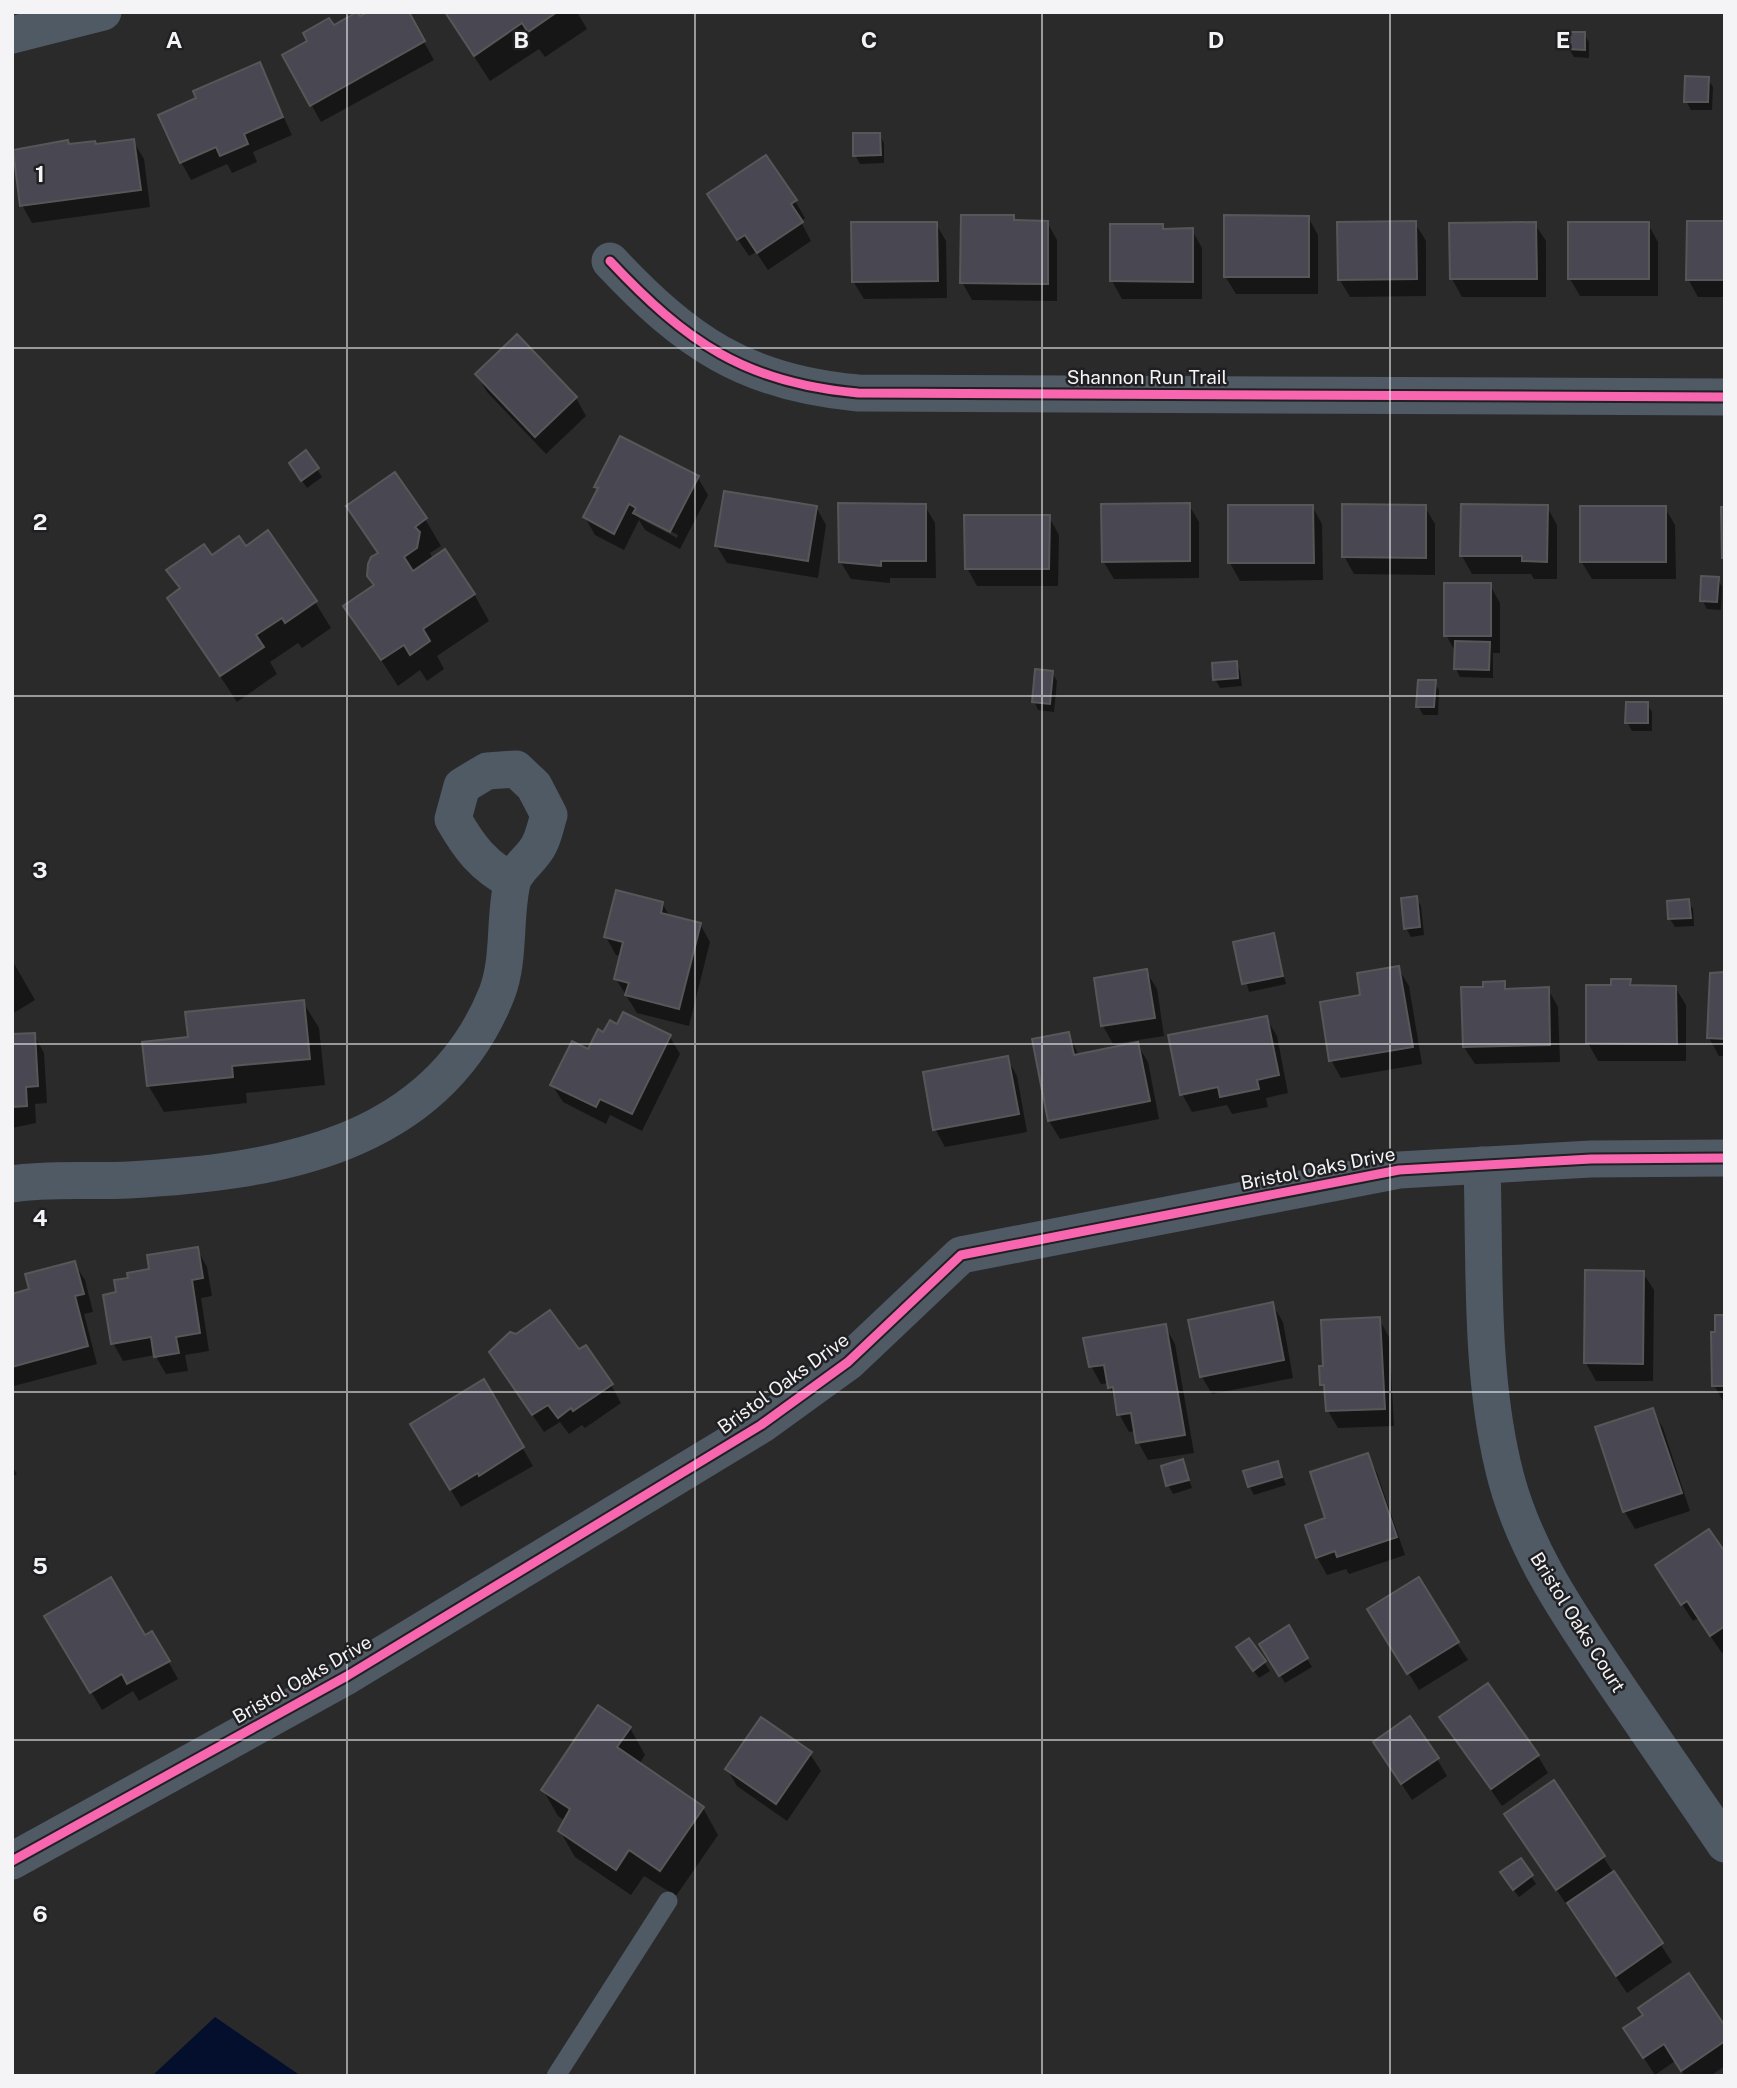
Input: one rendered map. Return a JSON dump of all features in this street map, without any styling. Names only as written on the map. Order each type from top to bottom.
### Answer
[{"type":"street","points":[[12,35],[103,12]]},
{"type":"street","name":"Shannon Run Trail","points":[[610,261],[650,304],[711,351],[778,380],[820,390],[872,393],[1725,397]]},
{"type":"street","points":[[12,1184],[35,1180],[126,1180],[197,1175],[276,1162],[318,1151],[374,1130],[428,1095],[449,1075],[469,1045],[498,992],[512,881]]},
{"type":"street","name":"Bristol Oaks Drive","points":[[12,1861],[347,1676],[761,1425],[848,1362],[961,1255],[1398,1170],[1591,1159],[1725,1158]]},
{"type":"street","name":"Bristol Oaks Court","points":[[1482,1165],[1487,1355],[1493,1419],[1503,1467],[1518,1517],[1534,1555],[1575,1623],[1725,1844]]},
{"type":"lane","points":[[556,2076],[668,1901]]},
{"type":"water","points":[[215,2017],[301,2076],[152,2076]]},
{"type":"building","points":[[357,12],[360,16],[368,12],[409,12],[425,41],[310,106],[282,55],[307,41],[303,33],[329,18],[334,25]]},
{"type":"building","points":[[445,12],[557,12],[528,32],[522,23],[474,56]]},
{"type":"building","points":[[1568,32],[1585,32],[1585,50],[1567,49]]},
{"type":"building","points":[[260,62],[283,117],[244,134],[248,144],[220,156],[216,147],[180,163],[158,115],[196,98],[193,91]]},
{"type":"building","points":[[1685,76],[1709,77],[1708,102],[1684,102]]},
{"type":"building","points":[[853,133],[880,133],[881,155],[853,156]]},
{"type":"building","points":[[134,139],[141,190],[20,206],[13,150],[68,140],[69,144],[95,141],[96,144]]},
{"type":"building","points":[[766,155],[797,200],[791,204],[803,222],[757,253],[745,235],[737,240],[707,194]]},
{"type":"building","points":[[961,215],[1014,215],[1014,220],[1048,221],[1048,284],[960,283]]},
{"type":"building","points":[[1224,215],[1309,216],[1309,277],[1224,277]]},
{"type":"building","points":[[1416,221],[1417,279],[1338,280],[1337,222]]},
{"type":"building","points":[[1687,221],[1725,221],[1725,280],[1686,280]]},
{"type":"building","points":[[851,222],[937,222],[938,281],[852,282]]},
{"type":"building","points":[[1536,222],[1537,279],[1450,279],[1449,223]]},
{"type":"building","points":[[1568,222],[1649,222],[1649,279],[1568,279]]},
{"type":"building","points":[[1110,224],[1163,224],[1163,229],[1193,228],[1193,282],[1110,281]]},
{"type":"building","points":[[517,334],[577,397],[535,437],[475,374]]},
{"type":"building","points":[[620,436],[699,476],[670,532],[633,513],[636,508],[629,504],[614,534],[583,517],[598,488],[594,487]]},
{"type":"building","points":[[306,450],[319,468],[301,481],[289,463]]},
{"type":"building","points":[[395,472],[427,518],[415,527],[420,532],[417,548],[404,557],[413,571],[445,549],[475,594],[423,629],[430,641],[410,655],[404,645],[381,660],[343,606],[374,585],[367,576],[368,564],[371,557],[378,553],[346,506]]},
{"type":"building","points":[[724,491],[817,506],[808,561],[715,546]]},
{"type":"building","points":[[838,503],[926,504],[926,561],[881,561],[881,566],[839,562]]},
{"type":"building","points":[[1190,503],[1190,561],[1102,562],[1101,504]]},
{"type":"building","points":[[1342,504],[1426,505],[1426,558],[1342,557]]},
{"type":"building","points":[[1461,504],[1548,505],[1547,562],[1522,561],[1522,556],[1460,556]]},
{"type":"building","points":[[1228,505],[1313,505],[1314,563],[1228,563]]},
{"type":"building","points":[[1580,506],[1666,506],[1666,562],[1580,562]]},
{"type":"building","points":[[1721,507],[1725,507],[1725,558],[1722,558]]},
{"type":"building","points":[[964,515],[1050,515],[1049,569],[965,569]]},
{"type":"building","points":[[268,530],[317,601],[285,623],[282,618],[256,635],[264,647],[220,676],[167,598],[180,588],[166,570],[204,544],[212,555],[239,536],[246,546]]},
{"type":"building","points":[[1701,576],[1719,577],[1717,602],[1700,601]]},
{"type":"building","points":[[1444,583],[1491,583],[1491,636],[1444,636]]},
{"type":"building","points":[[1455,641],[1490,642],[1489,670],[1454,669]]},
{"type":"building","points":[[1237,661],[1238,678],[1213,680],[1212,663]]},
{"type":"building","points":[[1035,669],[1053,671],[1050,704],[1032,702]]},
{"type":"building","points":[[1418,680],[1436,680],[1434,707],[1416,707]]},
{"type":"building","points":[[1626,702],[1648,702],[1648,723],[1625,723]]},
{"type":"building","points":[[616,890],[663,902],[661,913],[701,923],[679,1009],[625,995],[629,983],[614,979],[623,942],[604,937]]},
{"type":"building","points":[[1417,896],[1420,927],[1404,929],[1401,898]]},
{"type":"building","points":[[1689,899],[1691,918],[1668,919],[1667,901]]},
{"type":"building","points":[[1274,933],[1283,976],[1242,984],[1233,942]]},
{"type":"building","points":[[1399,966],[1413,1047],[1329,1061],[1320,1002],[1360,995],[1357,973]]},
{"type":"building","points":[[1147,969],[1155,1018],[1101,1026],[1094,978]]},
{"type":"building","points":[[1725,972],[1725,1039],[1707,1038],[1710,973]]},
{"type":"building","points":[[1611,979],[1631,979],[1630,985],[1676,986],[1677,1044],[1586,1043],[1586,985],[1611,985]]},
{"type":"building","points":[[1505,981],[1505,989],[1549,987],[1550,1045],[1463,1047],[1461,987],[1483,987],[1483,982]]},
{"type":"building","points":[[304,1000],[310,1059],[232,1066],[233,1077],[147,1086],[142,1042],[188,1037],[185,1012]]},
{"type":"building","points":[[623,1012],[671,1035],[632,1114],[600,1099],[596,1107],[550,1085],[572,1041],[588,1049],[598,1029],[603,1032],[610,1020],[617,1024]]},
{"type":"building","points":[[1267,1016],[1279,1075],[1257,1080],[1259,1089],[1220,1097],[1218,1087],[1180,1095],[1168,1035]]},
{"type":"building","points":[[1069,1032],[1074,1055],[1138,1042],[1150,1101],[1048,1121],[1032,1039]]},
{"type":"building","points":[[35,1033],[38,1086],[26,1087],[27,1106],[12,1107],[12,1034]]},
{"type":"building","points":[[1008,1056],[1019,1114],[933,1130],[923,1072]]},
{"type":"building","points":[[198,1247],[203,1278],[192,1280],[200,1333],[176,1337],[179,1353],[154,1357],[151,1337],[111,1344],[103,1295],[116,1292],[114,1280],[128,1278],[127,1273],[149,1269],[147,1255]]},
{"type":"building","points":[[75,1261],[84,1294],[75,1296],[88,1346],[12,1367],[12,1294],[29,1289],[25,1274]]},
{"type":"building","points":[[1585,1270],[1644,1271],[1643,1364],[1584,1363]]},
{"type":"building","points":[[1273,1302],[1284,1360],[1200,1377],[1188,1320]]},
{"type":"building","points":[[550,1310],[579,1349],[586,1345],[613,1384],[558,1418],[548,1405],[532,1415],[489,1352],[510,1332],[516,1334]]},
{"type":"building","points":[[1715,1315],[1725,1315],[1725,1386],[1712,1386],[1711,1332],[1715,1332]]},
{"type":"building","points":[[1380,1317],[1385,1409],[1326,1411],[1324,1385],[1320,1385],[1319,1366],[1323,1366],[1321,1320]]},
{"type":"building","points":[[1166,1324],[1185,1435],[1136,1443],[1131,1413],[1117,1415],[1113,1387],[1108,1388],[1104,1365],[1089,1367],[1083,1338]]},
{"type":"building","points":[[484,1379],[524,1447],[479,1476],[478,1473],[450,1490],[410,1424]]},
{"type":"building","points":[[1653,1408],[1682,1493],[1623,1512],[1595,1427]]},
{"type":"building","points":[[1368,1453],[1397,1537],[1337,1557],[1335,1551],[1316,1558],[1305,1525],[1325,1518],[1310,1472]]},
{"type":"building","points":[[1183,1459],[1189,1480],[1166,1486],[1161,1466]]},
{"type":"building","points":[[1278,1461],[1282,1477],[1248,1487],[1243,1471]]},
{"type":"building","points":[[1709,1529],[1725,1552],[1725,1626],[1710,1636],[1687,1601],[1681,1605],[1655,1565]]},
{"type":"building","points":[[111,1577],[145,1635],[152,1631],[170,1661],[127,1684],[122,1674],[90,1693],[44,1616]]},
{"type":"building","points":[[1419,1577],[1459,1642],[1407,1674],[1367,1609]]},
{"type":"building","points":[[1289,1625],[1308,1658],[1279,1676],[1259,1644]]},
{"type":"building","points":[[1249,1638],[1266,1661],[1253,1671],[1236,1647]]},
{"type":"building","points":[[1488,1683],[1539,1755],[1491,1789],[1439,1717]]},
{"type":"building","points":[[598,1705],[631,1727],[617,1747],[704,1807],[660,1871],[629,1850],[616,1870],[558,1831],[570,1809],[541,1790]]},
{"type":"building","points":[[1410,1716],[1439,1758],[1401,1784],[1373,1742]]},
{"type":"building","points":[[761,1717],[812,1752],[776,1804],[725,1769]]},
{"type":"building","points":[[1554,1780],[1605,1856],[1556,1890],[1504,1814]]},
{"type":"building","points":[[1521,1858],[1533,1875],[1513,1890],[1500,1872]]},
{"type":"building","points":[[1614,1871],[1663,1943],[1616,1976],[1567,1903]]},
{"type":"building","points":[[1689,1973],[1725,2026],[1725,2041],[1681,2071],[1664,2044],[1643,2058],[1623,2028],[1643,2015],[1638,2008]]},
{"type":"cycle path","points":[[610,261],[665,314],[720,354],[782,380],[858,393],[1725,397]]},
{"type":"cycle path","points":[[12,1861],[347,1676],[761,1425],[848,1362],[961,1255],[1399,1170],[1591,1159],[1725,1158]]}]
